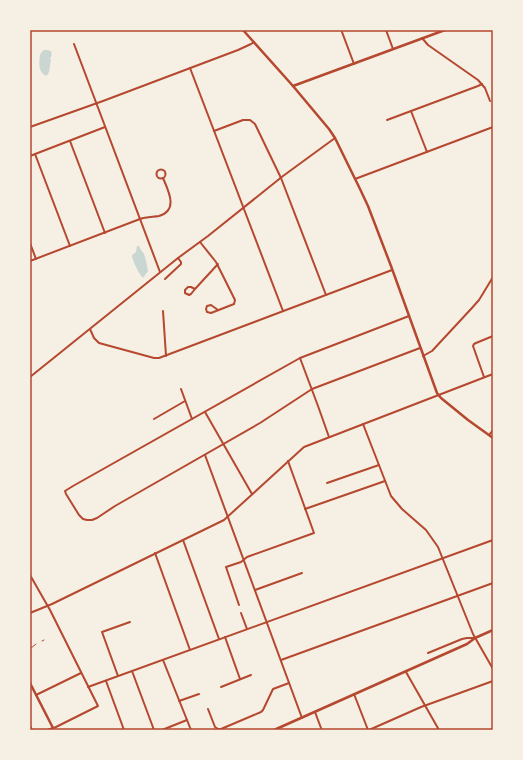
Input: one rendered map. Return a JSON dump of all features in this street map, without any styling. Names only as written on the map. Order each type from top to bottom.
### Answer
[{"type":"main road","points":[[243,30],[293,86],[329,129],[334,138],[368,206],[434,388],[438,395],[468,420],[493,438]]},
{"type":"main road","points":[[293,86],[435,32],[445,30]]},
{"type":"main road","points":[[274,730],[280,729],[354,694],[467,644],[475,638],[493,630]]},
{"type":"main road","points":[[30,683],[53,729]]},
{"type":"street","points":[[386,30],[393,49]]},
{"type":"street","points":[[342,32],[354,64]]},
{"type":"street","points":[[422,38],[428,45],[482,84],[490,101]]},
{"type":"street","points":[[30,127],[244,48],[254,42]]},
{"type":"street","points":[[74,44],[160,272]]},
{"type":"street","points":[[190,68],[283,311]]},
{"type":"street","points":[[387,120],[482,84]]},
{"type":"street","points":[[411,111],[427,152]]},
{"type":"street","points":[[214,131],[246,119],[253,122],[256,126],[281,178],[326,295]]},
{"type":"street","points":[[30,156],[105,127]]},
{"type":"street","points":[[355,178],[493,127]]},
{"type":"street","points":[[30,377],[160,272],[334,138]]},
{"type":"street","points":[[70,141],[105,232]]},
{"type":"street","points":[[35,154],[70,246]]},
{"type":"street","points":[[30,261],[140,219],[160,215],[166,212],[169,208],[170,198],[163,178],[166,175],[163,170],[158,171],[157,176],[163,178]]},
{"type":"street","points":[[200,242],[218,264],[235,301],[234,304],[218,310],[210,313],[207,312],[206,309],[207,306],[211,305],[218,310]]},
{"type":"street","points":[[30,243],[36,259]]},
{"type":"street","points":[[165,279],[181,264],[178,258]]},
{"type":"street","points":[[195,289],[188,287],[185,290],[185,293],[190,295],[218,264]]},
{"type":"street","points":[[90,329],[94,338],[99,343],[154,358],[159,358],[392,270]]},
{"type":"street","points":[[423,356],[432,351],[471,309],[481,297],[493,277]]},
{"type":"street","points":[[163,311],[165,321],[166,356]]},
{"type":"street","points":[[409,316],[300,358],[65,490],[67,496],[83,519],[92,520],[97,518],[115,506],[266,420],[312,389],[420,348]]},
{"type":"street","points":[[484,377],[473,349],[473,345],[493,336]]},
{"type":"street","points":[[300,358],[329,437]]},
{"type":"street","points":[[30,613],[48,606],[224,520],[304,447],[493,374]]},
{"type":"street","points":[[181,389],[192,419]]},
{"type":"street","points":[[154,418],[185,401]]},
{"type":"street","points":[[205,411],[252,494]]},
{"type":"street","points":[[363,424],[391,496],[407,515],[426,530],[435,542],[443,558],[475,638],[493,669]]},
{"type":"street","points":[[489,435],[493,430]]},
{"type":"street","points":[[205,455],[302,718]]},
{"type":"street","points":[[239,605],[226,567],[248,557],[314,533],[288,461]]},
{"type":"street","points":[[326,484],[379,465]]},
{"type":"street","points":[[305,509],[385,481]]},
{"type":"street","points":[[183,540],[219,639]]},
{"type":"street","points":[[88,687],[493,540]]},
{"type":"street","points":[[155,553],[190,650]]},
{"type":"street","points":[[255,590],[302,573]]},
{"type":"street","points":[[30,575],[48,606],[98,706],[56,728],[47,730]]},
{"type":"street","points":[[281,660],[493,583]]},
{"type":"street","points":[[242,613],[248,629]]},
{"type":"street","points":[[118,676],[102,632],[130,622]]},
{"type":"street","points":[[225,637],[240,679]]},
{"type":"street","points":[[428,653],[462,639],[475,638]]},
{"type":"street","points":[[163,660],[190,730]]},
{"type":"street","points":[[132,671],[154,730]]},
{"type":"street","points":[[406,671],[439,730]]},
{"type":"street","points":[[36,695],[81,673]]},
{"type":"street","points":[[221,687],[252,675]]},
{"type":"street","points":[[106,681],[124,730]]},
{"type":"street","points":[[354,694],[368,730],[425,706],[493,681]]},
{"type":"street","points":[[208,709],[215,727],[218,729],[222,728],[261,712],[273,689],[289,683]]},
{"type":"street","points":[[30,692],[34,691]]},
{"type":"street","points":[[179,701],[199,694]]},
{"type":"street","points":[[315,712],[321,728]]},
{"type":"street","points":[[162,730],[186,720]]},
{"type":"street","points":[[30,726],[32,730]]},
{"type":"lane","points":[[30,649],[36,644]]},
{"type":"shaded area","points":[[44,50],[52,52],[49,71],[46,76],[40,70],[39,64],[40,55]]},
{"type":"shaded area","points":[[137,246],[139,246],[144,254],[148,271],[143,278],[132,257],[132,255],[136,252]]}]
